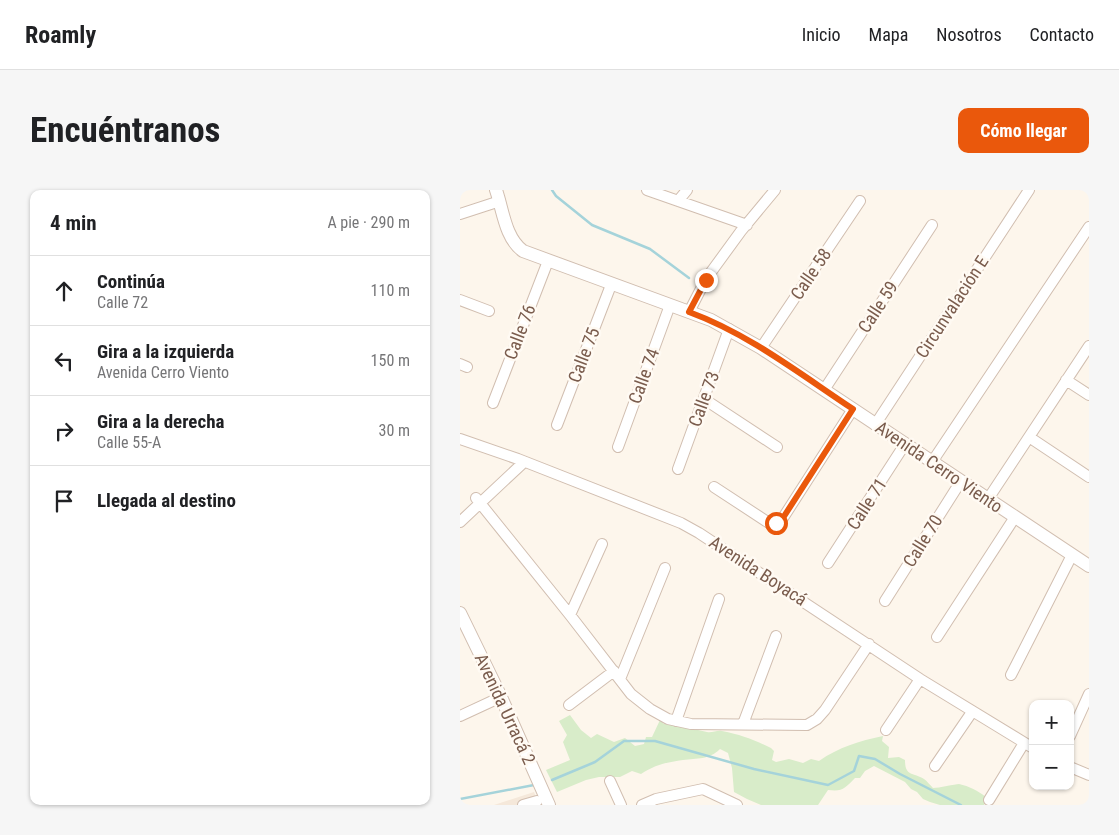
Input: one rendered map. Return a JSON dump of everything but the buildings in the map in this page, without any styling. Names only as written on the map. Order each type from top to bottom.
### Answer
[{"type":"street","points":[[647,190],[747,225]]},
{"type":"street","points":[[678,201],[687,190]]},
{"type":"street","points":[[689,312],[706,280],[775,190]]},
{"type":"street","name":"Circunvalación E","points":[[875,425],[1029,190]]},
{"type":"street","points":[[460,214],[498,196]]},
{"type":"street","name":"Avenida Cerro Viento","points":[[498,196],[510,235],[517,247],[530,255],[689,312],[729,329],[761,348],[1089,566]]},
{"type":"street","name":"Calle 58","points":[[761,348],[860,201]]},
{"type":"street","name":"Calle 59","points":[[824,390],[932,225]]},
{"type":"street","points":[[932,462],[1089,227]]},
{"type":"street","name":"Calle 76","points":[[493,403],[548,261]]},
{"type":"street","name":"Calle 75","points":[[557,425],[611,285]]},
{"type":"street","points":[[460,300],[489,311]]},
{"type":"street","name":"Calle 74","points":[[618,447],[670,305]]},
{"type":"street","name":"Calle 73","points":[[678,469],[729,329]]},
{"type":"street","points":[[988,499],[1089,346]]},
{"type":"street","points":[[1066,380],[1089,395]]},
{"type":"street","points":[[704,399],[776,447]]},
{"type":"street","points":[[714,487],[769,523],[781,521],[853,409]]},
{"type":"street","points":[[1029,436],[1089,477]]},
{"type":"street","name":"Avenida Boyacá","points":[[460,439],[687,526],[920,679],[1028,746]]},
{"type":"street","name":"Calle 71","points":[[828,563],[905,444]]},
{"type":"street","points":[[460,522],[478,501],[521,461]]},
{"type":"street","name":"Calle 70","points":[[885,601],[961,481]]},
{"type":"street","points":[[460,512],[478,501]]},
{"type":"street","points":[[478,501],[631,694],[650,709],[676,721],[691,724],[807,725],[817,719],[869,644]]},
{"type":"street","points":[[937,637],[1015,517]]},
{"type":"street","points":[[570,615],[602,544]]},
{"type":"street","points":[[1011,675],[1072,555]]},
{"type":"street","points":[[620,680],[665,568]]},
{"type":"street","points":[[676,721],[718,599]]},
{"type":"street","name":"Avenida Urracá 2","points":[[460,613],[501,697],[543,803]]},
{"type":"street","points":[[743,724],[776,636]]},
{"type":"street","points":[[569,705],[614,671]]},
{"type":"street","points":[[886,730],[920,679]]},
{"type":"street","points":[[1074,727],[1089,694]]},
{"type":"street","points":[[460,716],[501,697]]},
{"type":"street","points":[[935,766],[972,712]]},
{"type":"street","points":[[989,800],[1028,746]]},
{"type":"street","points":[[1074,769],[1089,775]]},
{"type":"street","points":[[610,781],[620,805]]},
{"type":"street","points":[[642,805],[656,799],[703,789],[716,801],[737,805]]},
{"type":"street","points":[[523,805],[543,803]]},
{"type":"shaded area","points":[[534,792],[539,805],[494,805]]},
{"type":"green space","points":[[570,715],[581,730],[591,738],[597,734],[614,742],[625,738],[635,746],[644,744],[646,737],[652,737],[660,720],[664,724],[707,732],[720,731],[729,733],[771,748],[774,751],[772,760],[776,762],[789,759],[803,763],[811,759],[819,761],[849,745],[883,736],[882,741],[889,747],[888,758],[899,757],[905,760],[908,772],[924,779],[933,788],[959,784],[973,789],[986,797],[984,805],[940,805],[923,799],[905,782],[874,766],[865,771],[860,778],[855,778],[843,788],[828,790],[818,805],[761,805],[734,792],[732,768],[728,753],[720,749],[707,757],[667,763],[651,768],[641,774],[632,771],[620,777],[599,777],[586,780],[557,792],[546,770],[570,760],[563,742],[567,735],[559,721]]},
{"type":"waterway","points":[[552,190],[556,196],[592,225],[650,249],[689,278]]},
{"type":"waterway","points":[[552,780],[595,762],[624,741],[655,741],[754,769],[828,785],[854,771],[859,756],[875,759],[961,805]]},
{"type":"waterway","points":[[460,799],[534,785]]},
{"type":"route","points":[[706,280],[689,312],[729,329],[853,409],[781,521],[776,523]]}]
